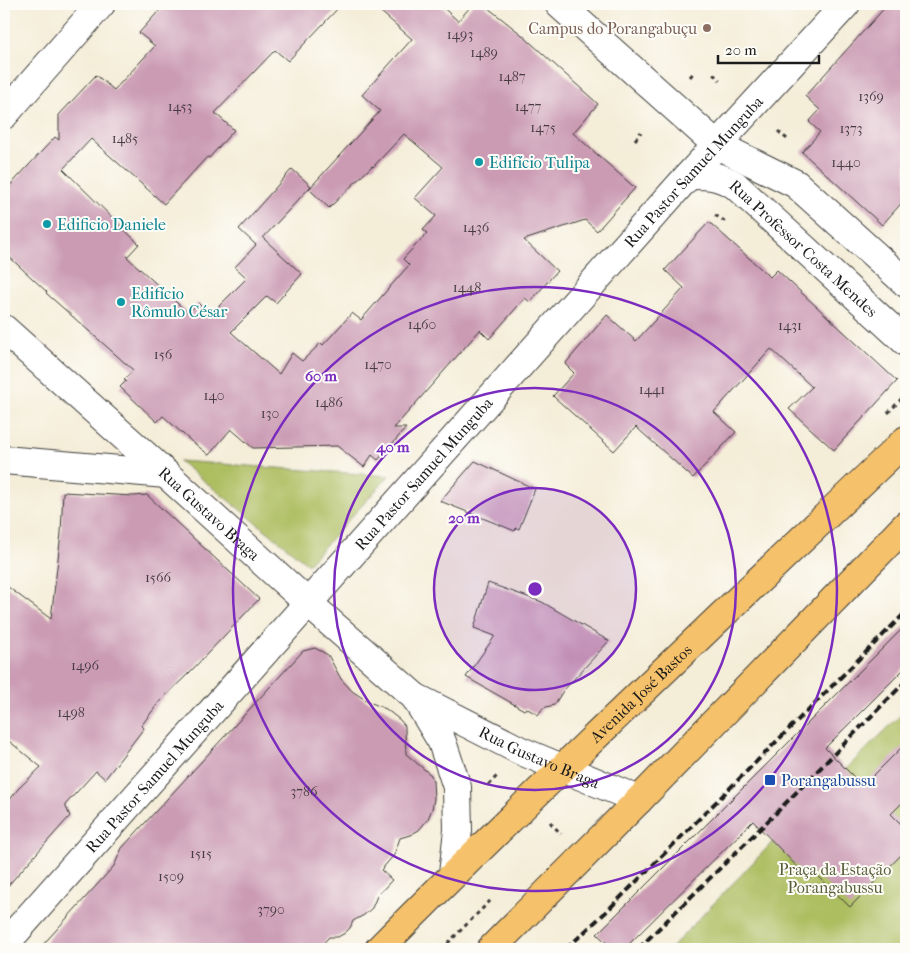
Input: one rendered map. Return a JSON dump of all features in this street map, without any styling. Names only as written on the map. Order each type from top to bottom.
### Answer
[{"type":"main road","name":"Avenida José Bastos","points":[[379,949],[561,768],[906,440]]},
{"type":"main road","points":[[491,949],[639,800],[906,525]]},
{"type":"street","points":[[4,115],[101,4]]},
{"type":"street","name":"Rua Professor Costa Mendes","points":[[560,4],[717,145],[796,184],[906,283]]},
{"type":"street","name":"Rua Pastor Samuel Munguba","points":[[4,945],[690,175],[846,4]]},
{"type":"street","name":"Rua Professor Costa Mendes","points":[[690,175],[712,175],[735,185],[906,342]]},
{"type":"street","name":"Rua Gustavo Braga","points":[[4,329],[308,603],[416,697],[521,751],[639,800]]},
{"type":"street","points":[[4,460],[166,474]]},
{"type":"street","name":"Rua Gustavo Braga","points":[[416,697],[442,742],[457,787],[458,830],[454,874]]},
{"type":"path","points":[[690,77],[694,72]]},
{"type":"path","points":[[714,74],[720,80]]},
{"type":"path","points":[[778,131],[787,139]]},
{"type":"path","points":[[635,140],[641,132]]},
{"type":"path","points":[[715,215],[726,222]]},
{"type":"path","points":[[547,819],[565,838]]},
{"type":"green space","points":[[179,461],[389,476],[308,564]]},
{"type":"green space","name":"Praça da Estação Porangabussu","points":[[906,710],[906,949],[670,949],[790,824]]},
{"type":"building","points":[[165,4],[342,4],[288,61],[275,50],[215,113],[234,130],[164,204],[91,139],[63,169],[139,244],[127,257],[188,313],[198,303],[210,315],[247,278],[235,267],[256,245],[239,229],[292,169],[311,186],[263,238],[302,274],[276,303],[267,296],[231,332],[279,374],[292,353],[302,361],[321,343],[323,345],[352,313],[361,320],[409,265],[403,259],[427,233],[423,230],[436,216],[415,198],[443,167],[404,134],[373,167],[329,208],[309,189],[380,111],[362,95],[412,39],[372,4],[439,4],[458,21],[473,4],[483,4],[521,34],[598,104],[573,133],[635,188],[597,231],[585,220],[524,240],[557,271],[530,302],[525,298],[489,339],[480,330],[394,428],[406,428],[378,460],[372,455],[364,467],[337,446],[253,448],[231,429],[209,455],[163,416],[157,422],[120,387],[133,370],[46,293],[4,252],[4,192],[55,137],[59,140],[59,115],[96,75],[114,90],[155,46],[139,33]]},
{"type":"building","points":[[888,4],[906,4],[906,198],[882,225],[802,152],[820,132],[809,122],[820,110],[805,96]]},
{"type":"building","points":[[709,222],[770,277],[777,270],[897,381],[834,450],[789,409],[812,387],[771,349],[714,412],[736,432],[693,478],[636,427],[614,451],[553,396],[574,373],[565,364],[607,315],[636,341],[684,288],[665,270]]},
{"type":"building","points":[[475,461],[535,489],[519,529],[516,528],[515,531],[440,501]]},
{"type":"building","points":[[63,492],[147,495],[259,599],[160,701],[141,726],[144,728],[105,779],[96,771],[65,805],[70,816],[4,890],[4,808],[18,789],[41,767],[4,737],[4,584],[51,619],[61,533]]},
{"type":"building","points":[[488,583],[542,602],[609,641],[563,691],[554,705],[543,708],[538,715],[526,708],[524,710],[466,677],[495,636],[474,628]]},
{"type":"building","points":[[906,625],[906,667],[825,748],[863,786],[906,743],[906,799],[891,814],[906,829],[906,850],[850,907],[814,872],[809,879],[753,821],[624,949],[613,949],[597,934]]},
{"type":"building","points":[[315,648],[328,655],[341,679],[352,691],[367,701],[386,709],[400,720],[405,726],[406,754],[431,775],[433,781],[434,799],[428,819],[419,830],[400,838],[394,855],[381,870],[392,880],[377,896],[372,908],[353,921],[345,933],[338,937],[329,937],[318,949],[39,949],[114,866],[122,848],[303,651]]},
{"type":"railway","points":[[566,949],[606,912],[906,612]]},
{"type":"railway","points":[[638,949],[906,681]]},
{"type":"place","name":"Campus do Porangabuçu","points":[[707,28]]},
{"type":"place","name":"Edifício Tulipa","points":[[479,162]]},
{"type":"place","name":"Edificio Daniele","points":[[47,224]]},
{"type":"place","name":"Edifício Rômulo César","points":[[121,302]]},
{"type":"place","name":"Porangabussu","points":[[770,780]]}]
